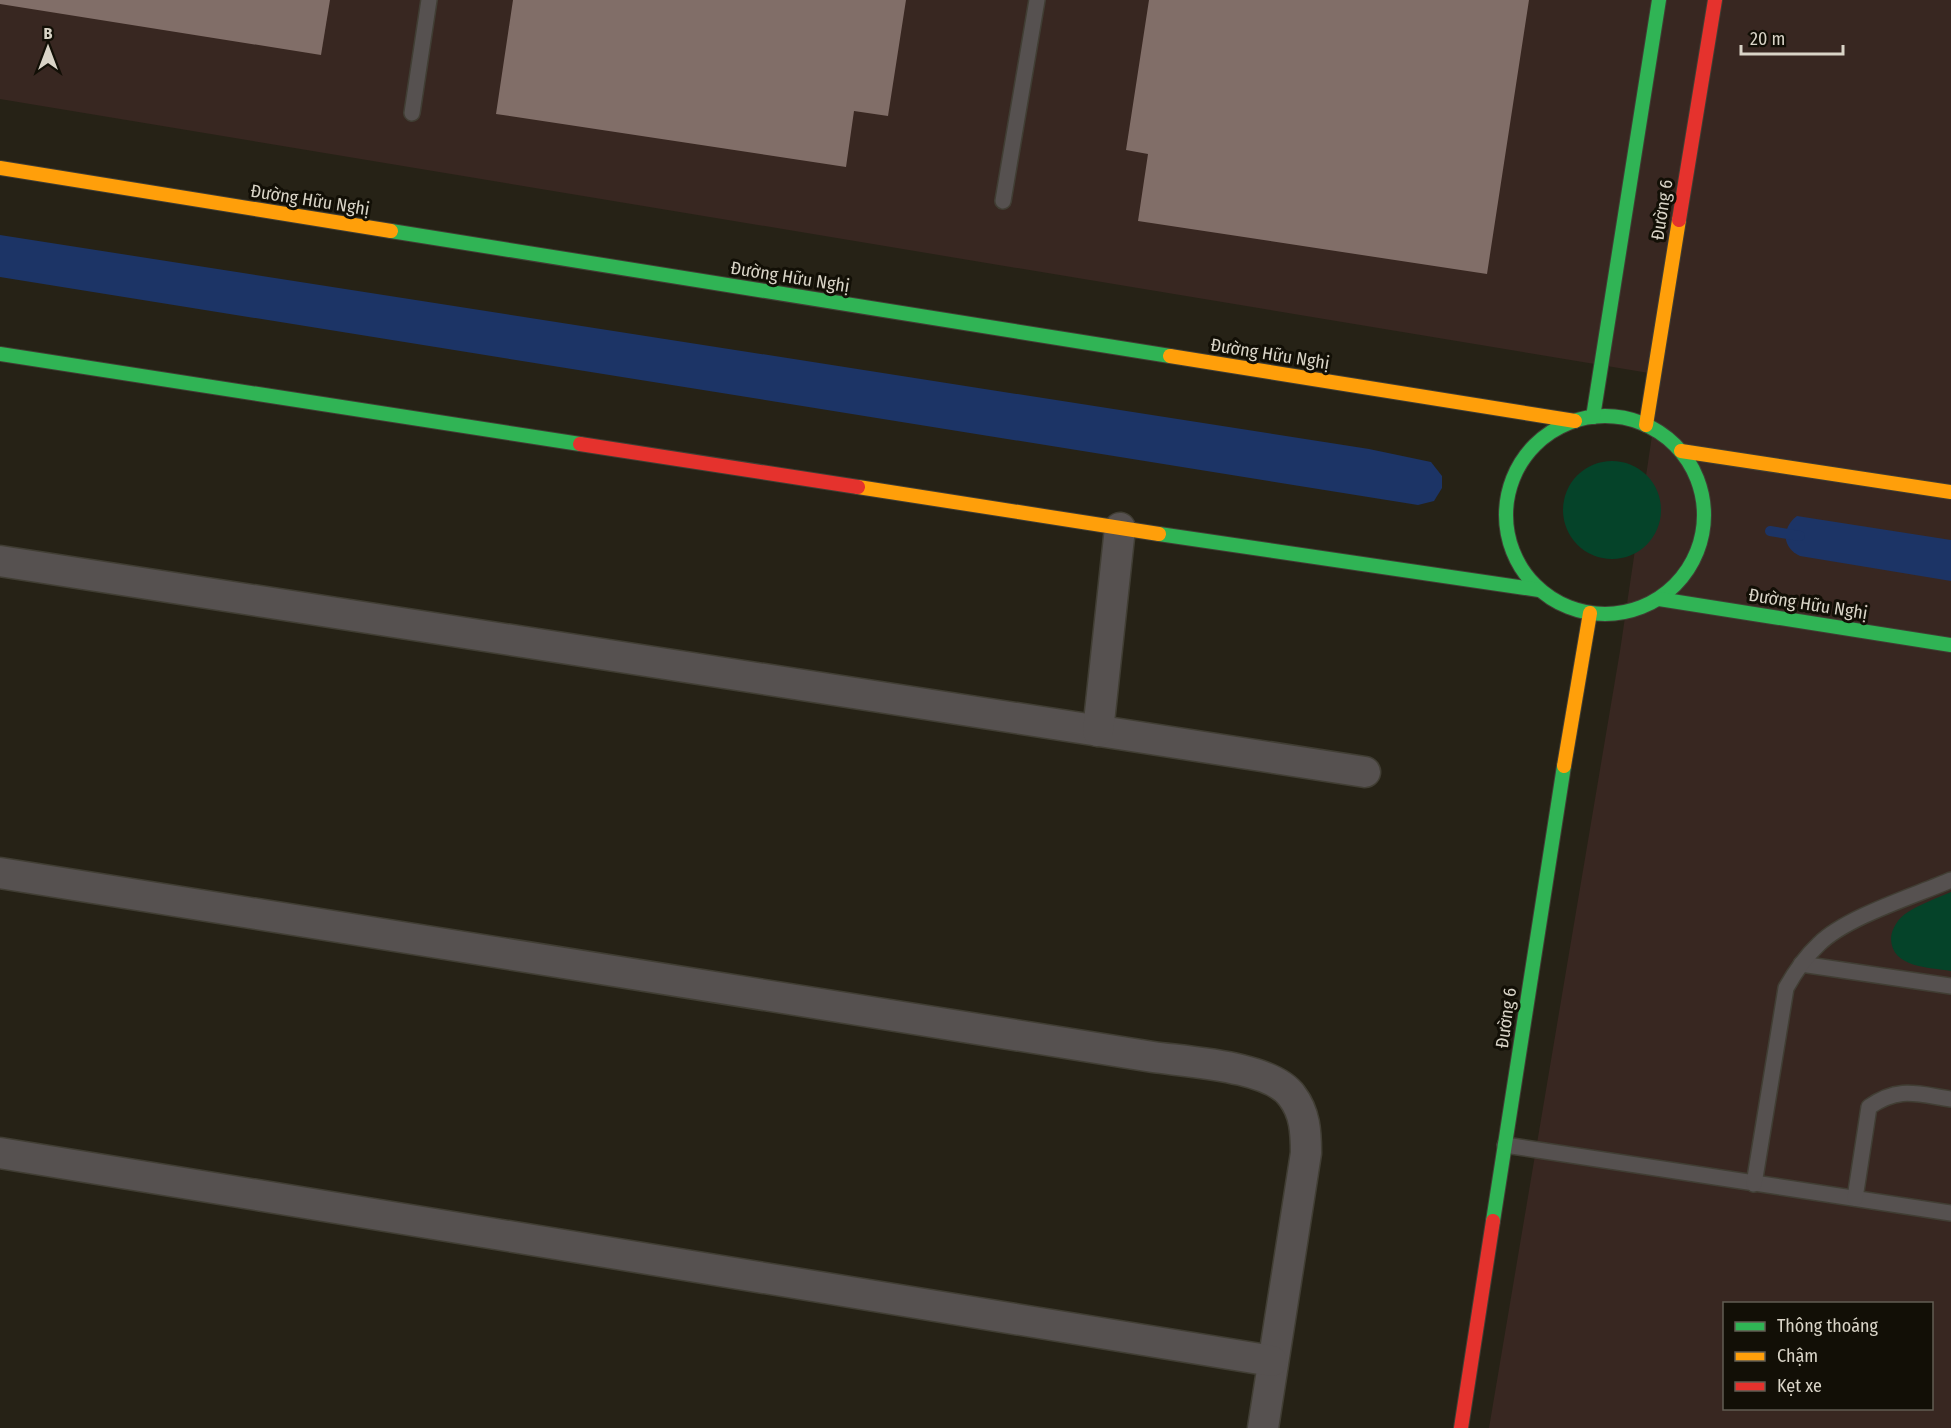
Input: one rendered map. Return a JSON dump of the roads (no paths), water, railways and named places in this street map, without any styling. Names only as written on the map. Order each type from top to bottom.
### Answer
[{"type":"main road","name":"Đường 6","points":[[1593,417],[1659,0]]},
{"type":"main road","name":"Đường 6","points":[[1646,425],[1715,0]]},
{"type":"main road","name":"Đường Hữu Nghị","points":[[0,168],[1575,421]]},
{"type":"main road","points":[[0,354],[1120,528],[1539,590]]},
{"type":"main road","points":[[1593,417],[1620,417],[1646,425],[1681,451],[1694,471],[1702,493],[1704,518],[1701,541],[1692,564],[1677,583],[1659,599],[1637,609],[1614,614],[1590,613],[1554,601],[1539,590],[1521,570],[1510,546],[1505,520],[1507,495],[1516,470],[1531,448],[1551,432],[1575,421],[1593,417]]},
{"type":"main road","points":[[1681,451],[1951,492]]},
{"type":"main road","name":"Đường Hữu Nghị","points":[[1659,599],[1951,645]]},
{"type":"main road","name":"Đường 6","points":[[1461,1428],[1544,885],[1590,613]]},
{"type":"street","points":[[1098,731],[1120,528]]},
{"type":"street","points":[[0,561],[1365,772]]},
{"type":"street","points":[[0,873],[1163,1058],[1269,1078],[1291,1094],[1302,1114],[1306,1134],[1300,1200],[1272,1361],[1263,1428]]},
{"type":"street","points":[[0,1153],[1272,1361]]},
{"type":"lane","points":[[412,113],[429,0]]},
{"type":"lane","points":[[1003,201],[1038,0]]},
{"type":"lane","points":[[1754,1184],[1786,988],[1801,964],[1820,942],[1852,923],[1951,880]]},
{"type":"lane","points":[[1801,964],[1951,986]]},
{"type":"lane","points":[[1855,1198],[1869,1107],[1886,1094],[1902,1093],[1951,1099]]},
{"type":"lane","points":[[1505,1145],[1951,1213]]},
{"type":"water","points":[[0,235],[1369,449],[1431,462],[1442,476],[1442,488],[1434,501],[1418,505],[0,277]]},
{"type":"water","points":[[1797,516],[1951,540],[1951,581],[1800,556],[1790,548],[1786,538],[1788,526]]},
{"type":"waterway","points":[[1770,531],[1800,536]]}]
